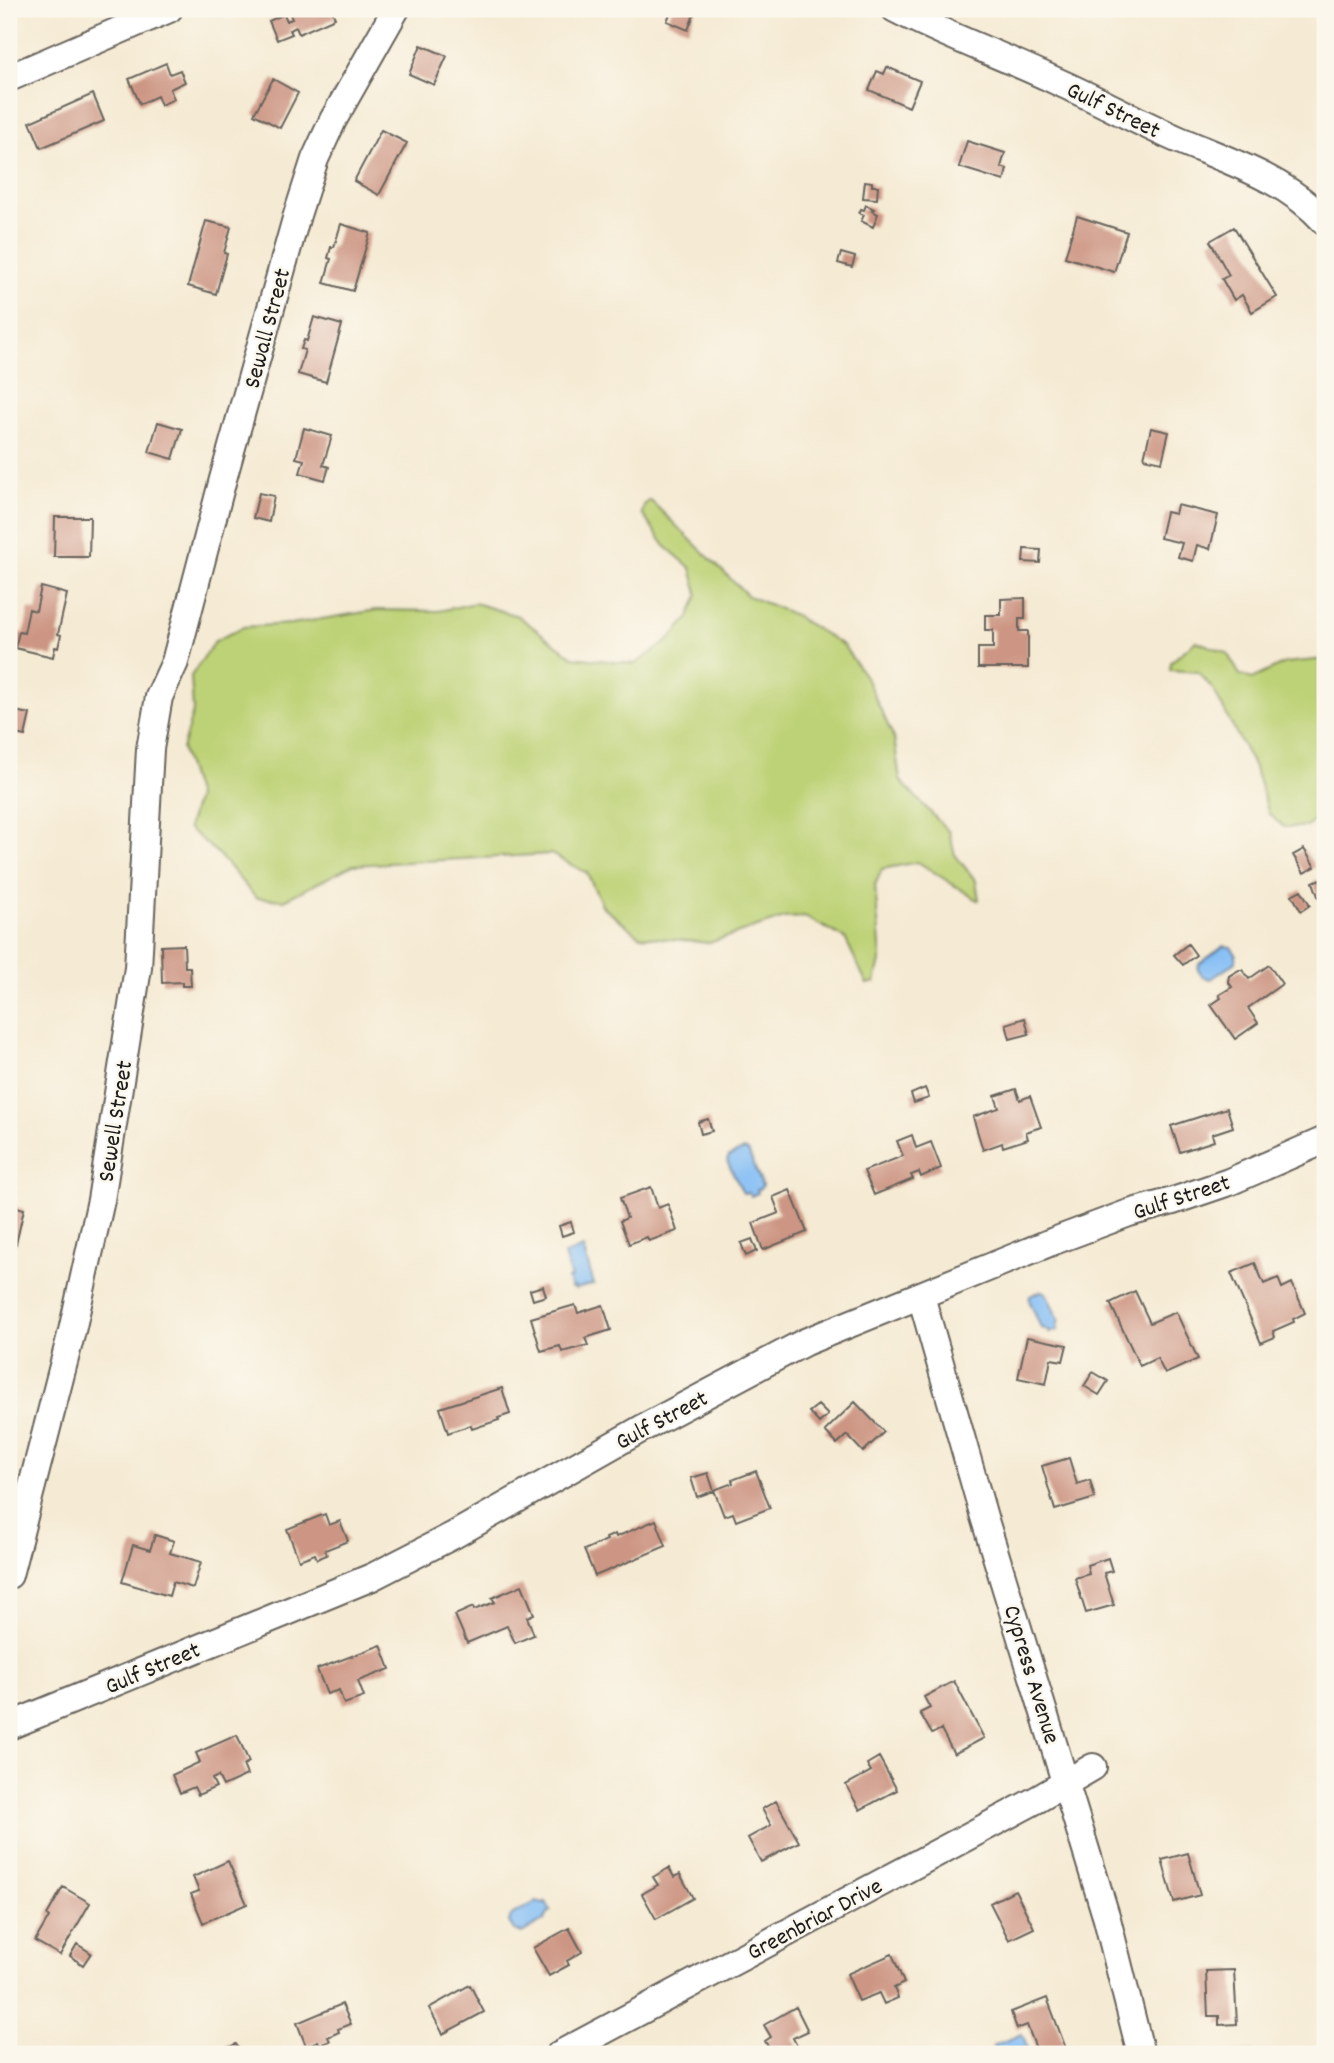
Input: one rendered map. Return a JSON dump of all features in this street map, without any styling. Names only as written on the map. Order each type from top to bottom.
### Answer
[{"type":"street","points":[[9,78],[169,9]]},
{"type":"street","name":"Sewall Street","points":[[175,662],[223,479],[315,159],[333,120],[396,9]]},
{"type":"street","name":"Gulf Street","points":[[895,9],[1243,167],[1292,192],[1325,222]]},
{"type":"street","name":"Sewell Street","points":[[9,1575],[72,1331],[102,1200],[138,968],[150,749],[159,697],[175,662]]},
{"type":"street","name":"Gulf Street","points":[[9,1726],[372,1577],[454,1535],[643,1427],[805,1342],[1054,1241],[1129,1213],[1229,1182],[1325,1140]]},
{"type":"street","name":"Cypress Avenue","points":[[921,1296],[984,1517],[1107,1919],[1142,2054]]},
{"type":"street","name":"Greenbriar Drive","points":[[561,2054],[1093,1767]]},
{"type":"green space","points":[[650,500],[748,596],[788,612],[843,645],[866,678],[894,738],[900,780],[949,832],[955,855],[976,881],[979,900],[918,862],[882,869],[875,885],[881,957],[875,982],[867,984],[845,938],[805,917],[784,918],[709,943],[640,936],[603,907],[587,873],[551,854],[353,865],[284,900],[256,898],[218,854],[188,828],[197,797],[182,749],[193,711],[191,676],[215,641],[243,627],[291,624],[377,610],[439,611],[475,603],[518,616],[573,657],[635,664],[667,642],[688,619],[698,595],[691,568],[665,546],[642,514],[644,505]]},
{"type":"green space","points":[[1196,641],[1227,653],[1240,675],[1252,679],[1285,663],[1325,659],[1325,809],[1307,827],[1284,827],[1269,814],[1255,769],[1213,689],[1198,672],[1170,670],[1171,662]]},
{"type":"water","points":[[1224,946],[1231,947],[1236,954],[1236,962],[1211,979],[1203,977],[1198,970],[1199,964]]},
{"type":"water","points":[[748,1151],[762,1185],[757,1190],[758,1193],[751,1196],[749,1193],[743,1193],[727,1161],[729,1156]]},
{"type":"water","points":[[583,1248],[594,1284],[575,1289],[571,1288],[568,1279],[571,1278],[564,1255]]},
{"type":"water","points":[[1041,1291],[1046,1293],[1059,1320],[1058,1330],[1049,1333],[1041,1328],[1029,1300],[1030,1296]]},
{"type":"water","points":[[536,1902],[546,1902],[551,1911],[545,1920],[522,1933],[514,1930],[509,1922],[511,1915]]},
{"type":"water","points":[[1022,2034],[1027,2048],[1011,2054],[997,2054],[993,2046]]},
{"type":"building","points":[[288,9],[331,9],[335,18],[299,34],[296,27],[290,30],[292,34],[277,40],[269,21],[284,14],[287,21],[292,19]]},
{"type":"building","points":[[672,9],[696,9],[688,30],[667,21]]},
{"type":"building","points":[[421,45],[447,56],[434,85],[409,74]]},
{"type":"building","points":[[166,63],[170,74],[180,70],[185,82],[170,89],[174,99],[161,105],[157,96],[140,104],[129,79]]},
{"type":"building","points":[[887,67],[920,81],[909,107],[869,90],[877,71],[884,74]]},
{"type":"building","points":[[273,79],[298,93],[280,128],[254,114]]},
{"type":"building","points":[[93,94],[104,121],[41,148],[30,122]]},
{"type":"building","points":[[381,130],[407,143],[379,195],[354,181]]},
{"type":"building","points":[[967,141],[1005,153],[1001,167],[1007,169],[1004,181],[959,167]]},
{"type":"building","points":[[865,181],[872,182],[872,186],[878,186],[877,199],[863,198]]},
{"type":"building","points":[[866,205],[878,214],[873,227],[861,221],[864,215],[859,213]]},
{"type":"building","points":[[1077,216],[1127,232],[1114,272],[1065,257]]},
{"type":"building","points":[[206,221],[231,227],[216,294],[188,286]]},
{"type":"building","points":[[341,224],[370,233],[353,291],[324,283],[331,259],[328,258],[331,247],[334,247]]},
{"type":"building","points":[[1234,227],[1277,297],[1252,312],[1242,295],[1234,300],[1222,279],[1229,275],[1210,241]]},
{"type":"building","points":[[841,253],[855,257],[852,267],[838,263]]},
{"type":"building","points":[[314,317],[342,325],[326,382],[298,374],[305,350],[301,349],[304,340],[307,341]]},
{"type":"building","points":[[158,422],[182,429],[173,459],[149,452]]},
{"type":"building","points":[[304,428],[332,436],[323,465],[329,467],[325,480],[300,473],[304,460],[296,458]]},
{"type":"building","points":[[1151,428],[1169,432],[1162,462],[1144,458]]},
{"type":"building","points":[[259,493],[274,496],[269,522],[253,518]]},
{"type":"building","points":[[1177,505],[1218,515],[1210,549],[1197,545],[1193,561],[1178,557],[1182,543],[1160,538],[1166,512],[1175,514]]},
{"type":"building","points":[[55,517],[90,517],[89,557],[54,557]]},
{"type":"building","points":[[1024,549],[1041,550],[1040,563],[1023,562]]},
{"type":"building","points":[[41,587],[67,594],[58,634],[61,635],[53,657],[15,648],[19,632],[24,633],[29,609],[36,611]]},
{"type":"building","points":[[1025,598],[1025,619],[1019,619],[1019,631],[1028,631],[1028,668],[978,668],[978,648],[993,648],[993,630],[985,630],[985,615],[1001,615],[1001,599]]},
{"type":"building","points":[[9,710],[30,714],[25,736],[11,733],[9,739]]},
{"type":"building","points":[[1304,849],[1315,867],[1304,873],[1293,855]]},
{"type":"building","points":[[1320,879],[1325,897],[1319,899],[1313,882]]},
{"type":"building","points":[[1301,890],[1310,905],[1301,911],[1292,895]]},
{"type":"building","points":[[1188,944],[1196,955],[1183,965],[1174,955]]},
{"type":"building","points":[[184,945],[185,967],[190,967],[191,986],[182,986],[182,982],[162,983],[161,946]]},
{"type":"building","points":[[1269,965],[1282,984],[1248,1008],[1258,1023],[1235,1039],[1211,1005],[1221,998],[1219,995],[1232,987],[1228,981],[1229,976],[1242,970],[1249,979]]},
{"type":"building","points":[[1025,1018],[1029,1034],[1010,1039],[1006,1024]]},
{"type":"building","points":[[925,1088],[929,1098],[914,1103],[911,1094]]},
{"type":"building","points":[[1016,1089],[1020,1100],[1030,1096],[1041,1127],[1026,1132],[1028,1139],[1003,1147],[1002,1143],[983,1150],[973,1117],[999,1108],[995,1096]]},
{"type":"building","points":[[1227,1108],[1233,1127],[1212,1134],[1214,1141],[1180,1152],[1171,1126]]},
{"type":"building","points":[[708,1119],[712,1131],[701,1134],[698,1122]]},
{"type":"building","points":[[912,1135],[916,1148],[931,1142],[941,1168],[921,1177],[919,1172],[911,1175],[913,1179],[874,1195],[864,1171],[903,1156],[897,1141]]},
{"type":"building","points":[[651,1187],[658,1208],[668,1204],[677,1231],[649,1241],[647,1237],[629,1244],[620,1221],[627,1218],[620,1198]]},
{"type":"building","points":[[790,1190],[807,1232],[763,1250],[753,1223],[779,1213],[773,1197]]},
{"type":"building","points":[[9,1205],[24,1209],[16,1244],[12,1243],[10,1252]]},
{"type":"building","points":[[571,1222],[574,1232],[562,1236],[559,1226]]},
{"type":"building","points":[[752,1239],[757,1251],[746,1256],[741,1243]]},
{"type":"building","points":[[1255,1263],[1264,1284],[1278,1278],[1282,1288],[1292,1283],[1305,1313],[1293,1319],[1294,1322],[1273,1331],[1275,1337],[1261,1343],[1231,1273]]},
{"type":"building","points":[[543,1286],[546,1296],[533,1300],[530,1290]]},
{"type":"building","points":[[1135,1291],[1150,1323],[1176,1312],[1198,1359],[1165,1374],[1157,1358],[1140,1366],[1110,1303]]},
{"type":"building","points":[[575,1305],[578,1313],[603,1305],[611,1330],[585,1338],[588,1345],[562,1352],[560,1346],[541,1351],[531,1318]]},
{"type":"building","points":[[1027,1337],[1067,1345],[1063,1361],[1051,1359],[1046,1384],[1018,1378]]},
{"type":"building","points":[[1093,1372],[1108,1381],[1099,1395],[1084,1386]]},
{"type":"building","points":[[502,1388],[510,1414],[472,1429],[471,1425],[448,1433],[440,1408]]},
{"type":"building","points":[[855,1402],[884,1432],[863,1452],[847,1435],[837,1444],[825,1431]]},
{"type":"building","points":[[818,1405],[828,1415],[819,1423],[809,1412]]},
{"type":"building","points":[[1069,1458],[1077,1484],[1090,1480],[1095,1498],[1055,1510],[1042,1466]]},
{"type":"building","points":[[756,1471],[770,1508],[736,1521],[733,1513],[724,1516],[714,1490]]},
{"type":"building","points":[[708,1473],[714,1491],[697,1497],[691,1478]]},
{"type":"building","points":[[325,1514],[329,1525],[340,1521],[348,1541],[325,1550],[327,1555],[317,1559],[315,1554],[299,1560],[287,1529]]},
{"type":"building","points":[[656,1520],[666,1546],[595,1576],[584,1550],[615,1534],[616,1537]]},
{"type":"building","points":[[155,1535],[174,1541],[170,1553],[201,1562],[193,1588],[173,1582],[169,1596],[122,1582],[133,1545],[150,1550]]},
{"type":"building","points":[[1108,1558],[1112,1571],[1104,1573],[1114,1605],[1086,1613],[1075,1578],[1089,1574],[1087,1565]]},
{"type":"building","points":[[522,1585],[534,1614],[527,1617],[534,1635],[515,1643],[507,1626],[467,1643],[455,1615],[495,1602],[492,1598]]},
{"type":"building","points":[[381,1645],[390,1669],[358,1681],[364,1697],[344,1704],[339,1690],[327,1694],[317,1669]]},
{"type":"building","points":[[954,1681],[984,1738],[954,1754],[941,1729],[932,1734],[920,1713],[930,1708],[924,1697]]},
{"type":"building","points":[[237,1735],[249,1762],[243,1765],[247,1775],[223,1786],[218,1776],[212,1779],[216,1787],[198,1795],[194,1787],[180,1793],[172,1775],[200,1762],[196,1753]]},
{"type":"building","points":[[879,1757],[897,1790],[860,1810],[846,1785],[871,1771],[867,1764]]},
{"type":"building","points":[[776,1801],[799,1842],[761,1862],[748,1838],[771,1825],[762,1809]]},
{"type":"building","points":[[1188,1853],[1200,1895],[1174,1902],[1162,1860]]},
{"type":"building","points":[[228,1861],[247,1904],[203,1923],[191,1894],[199,1891],[193,1877]]},
{"type":"building","points":[[669,1868],[674,1877],[680,1874],[693,1898],[656,1919],[642,1894],[658,1885],[653,1877]]},
{"type":"building","points":[[63,1887],[90,1903],[60,1955],[35,1941]]},
{"type":"building","points":[[1015,1890],[1034,1928],[1009,1940],[990,1903]]},
{"type":"building","points":[[569,1928],[582,1952],[567,1961],[569,1965],[549,1976],[533,1948]]},
{"type":"building","points":[[77,1944],[91,1953],[83,1965],[70,1956]]},
{"type":"building","points":[[892,1954],[904,1983],[894,1988],[898,1998],[884,2004],[879,1993],[859,2001],[847,1974]]},
{"type":"building","points":[[1234,1970],[1237,2024],[1219,2025],[1219,2016],[1208,2016],[1206,1971]]},
{"type":"building","points":[[470,1985],[484,2012],[443,2034],[429,2008]]},
{"type":"building","points":[[1047,1998],[1068,2054],[1038,2054],[1027,2025],[1017,2029],[1011,2012]]},
{"type":"building","points":[[342,2004],[351,2024],[328,2037],[330,2041],[320,2045],[318,2041],[306,2046],[297,2023]]},
{"type":"building","points":[[796,2007],[808,2031],[793,2038],[799,2050],[792,2054],[772,2054],[765,2041],[771,2037],[764,2025]]},
{"type":"building","points":[[9,2028],[12,2028],[12,2044],[9,2044]]},
{"type":"building","points":[[236,2044],[241,2054],[212,2054]]},
{"type":"building","points":[[1254,2051],[1254,2054],[1231,2054],[1231,2052]]}]
